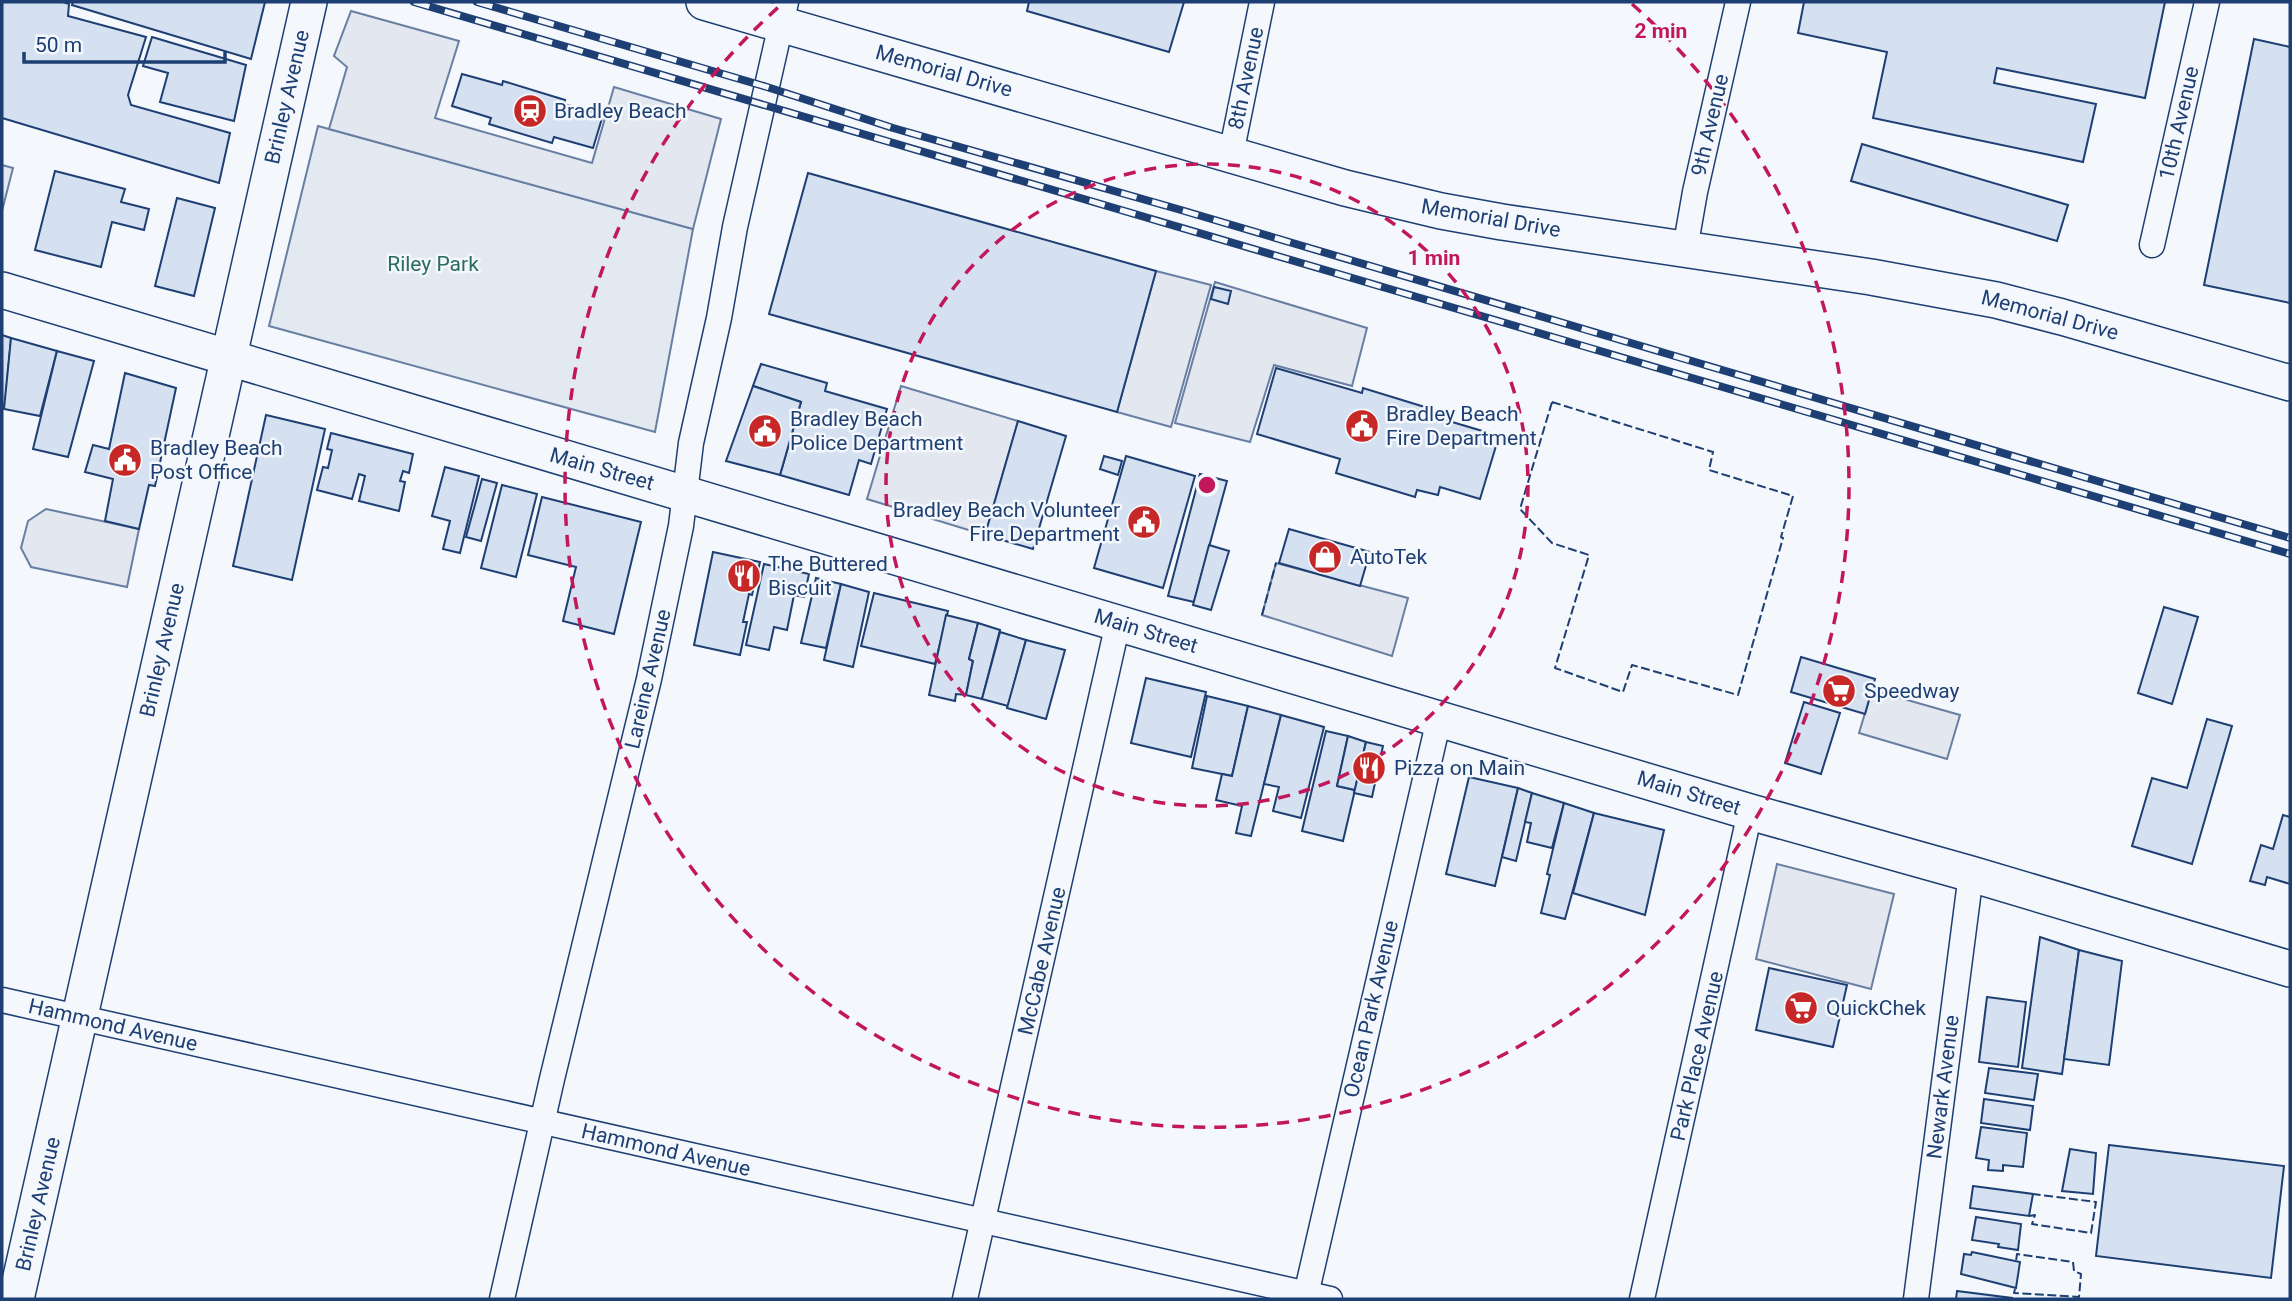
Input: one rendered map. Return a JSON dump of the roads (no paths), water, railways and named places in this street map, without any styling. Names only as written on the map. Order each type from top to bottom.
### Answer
[{"type":"street","name":"Brinley Avenue","points":[[16,1299],[309,2]]},
{"type":"street","name":"Memorial Drive","points":[[704,2],[1345,188],[1441,211],[1871,276],[1996,300],[2290,383]]},
{"type":"street","name":"8th Avenue","points":[[1231,154],[1262,2]]},
{"type":"street","name":"9th Avenue","points":[[1685,249],[1695,192],[1738,2]]},
{"type":"street","name":"10th Avenue","points":[[2152,245],[2207,2]]},
{"type":"street","name":"Lareine Avenue","points":[[502,1299],[649,679],[681,526],[689,456],[719,318],[735,227],[781,26]]},
{"type":"street","name":"Main Street","points":[[2,290],[1439,719],[2290,969]]},
{"type":"street","name":"McCabe Avenue","points":[[965,1299],[1118,623]]},
{"type":"street","name":"Ocean Park Avenue","points":[[1314,1297],[1439,719]]},
{"type":"street","name":"Park Place Avenue","points":[[1642,1299],[1750,811]]},
{"type":"street","name":"Newark Avenue","points":[[1916,1299],[1971,874]]},
{"type":"street","name":"Hammond Avenue","points":[[2,1000],[1314,1297]]},
{"type":"railway","points":[[414,2],[2290,554]]},
{"type":"railway","points":[[477,2],[767,87],[893,128],[1181,210],[2290,538]]},
{"type":"place","name":"Bradley Beach","points":[[530,111]]},
{"type":"place","name":"Bradley Beach Fire Department","points":[[1362,426]]},
{"type":"place","name":"Bradley Beach Police Department","points":[[765,431]]},
{"type":"place","name":"Bradley Beach Post Office","points":[[125,460]]},
{"type":"place","name":"Bradley Beach Volunteer Fire Department","points":[[1144,522]]},
{"type":"place","name":"AutoTek","points":[[1325,557]]},
{"type":"place","name":"The Buttered Biscuit","points":[[744,576]]},
{"type":"place","name":"Speedway","points":[[1839,691]]},
{"type":"place","name":"Pizza on Main","points":[[1369,768]]},
{"type":"place","name":"QuickChek","points":[[1801,1008]]},
{"type":"park label","name":"Riley Park","points":[[433,264]]}]
